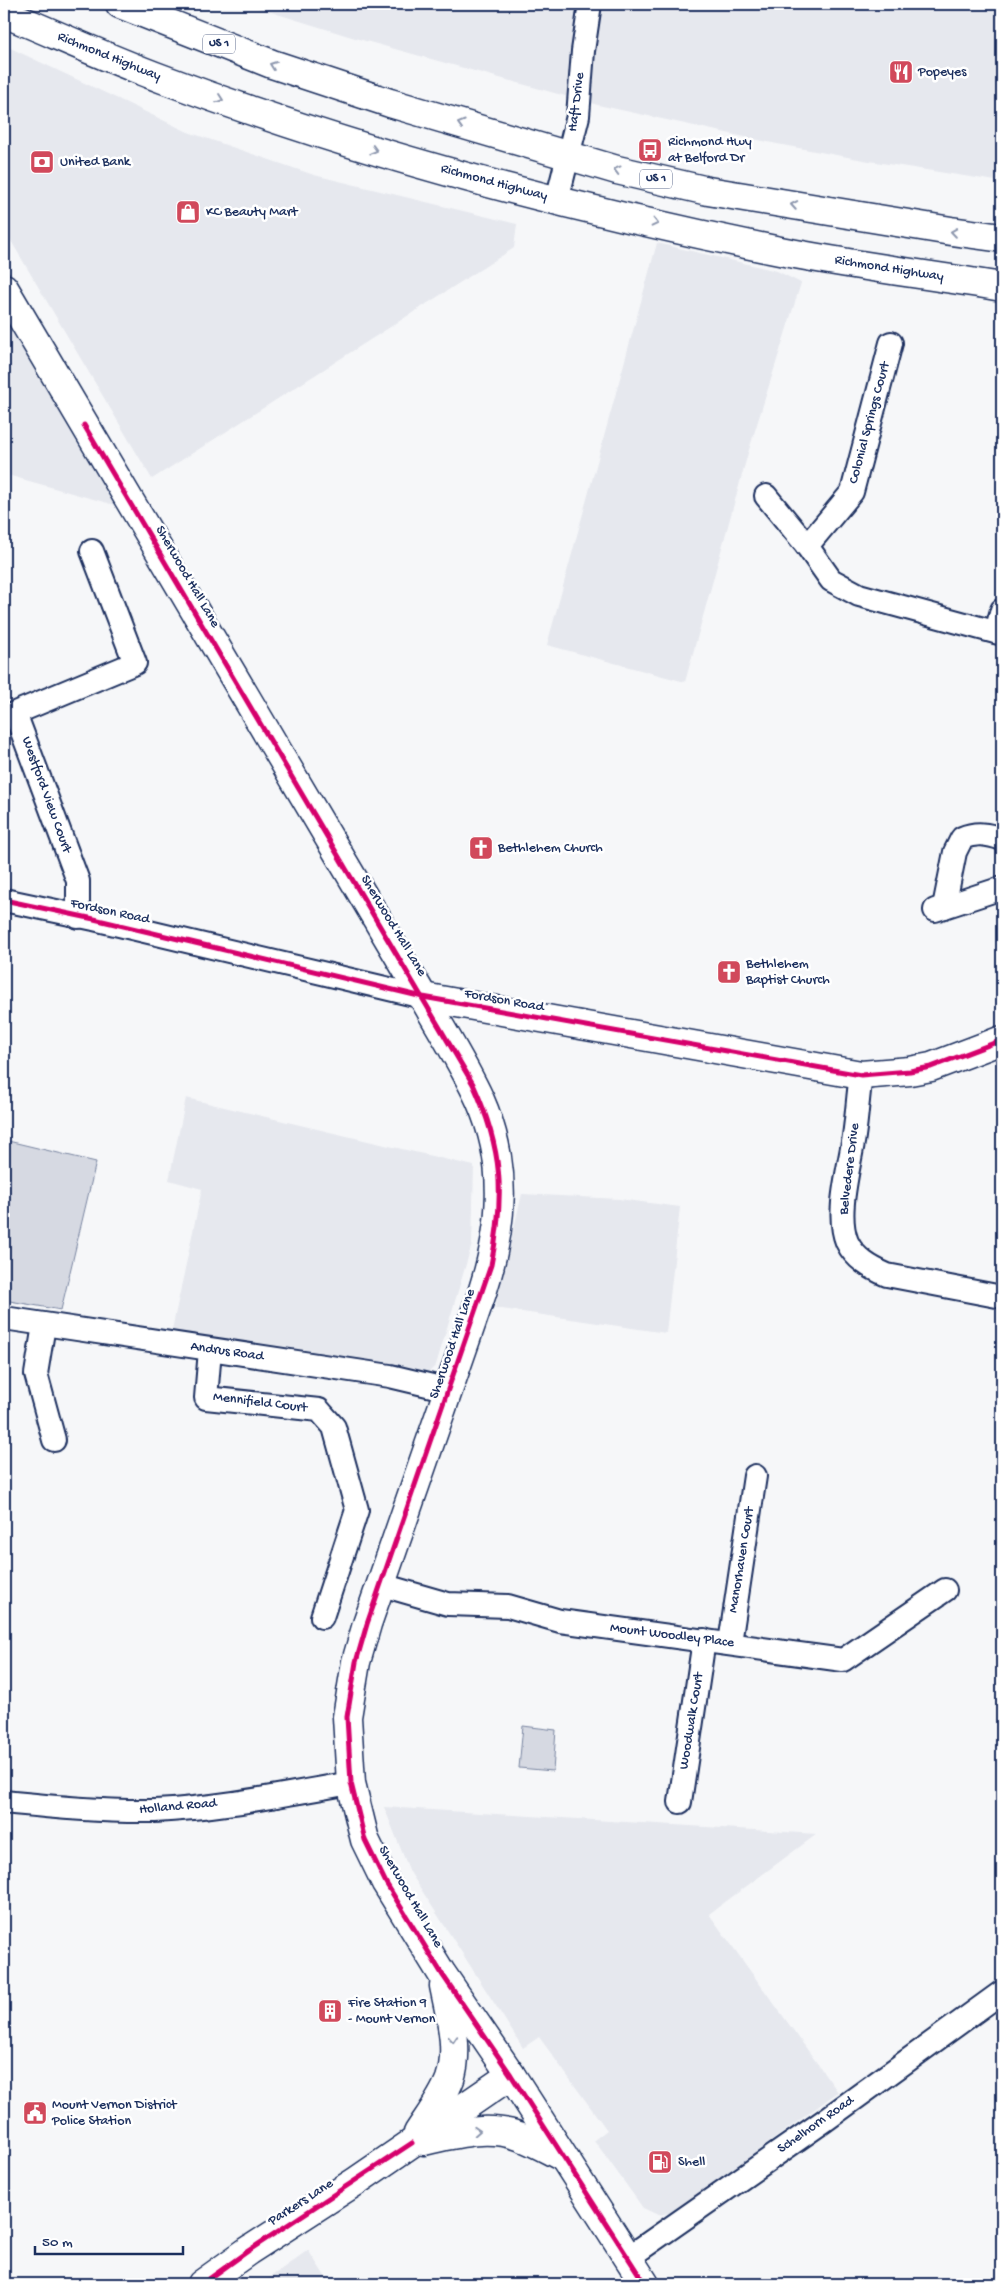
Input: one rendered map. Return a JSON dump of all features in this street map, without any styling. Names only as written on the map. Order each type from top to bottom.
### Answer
[{"type":"main road","name":"US 1","points":[[120,4],[272,64],[390,103],[617,170],[708,190],[942,230],[1002,238]]},
{"type":"main road","name":"Richmond Highway","points":[[4,13],[159,78],[364,147],[557,200],[772,250],[1002,287]]},
{"type":"main road","name":"Sherwood Hall Lane","points":[[4,288],[423,997],[481,1103],[494,1145],[500,1174],[499,1225],[491,1265],[367,1624],[351,1686],[348,1717],[351,1782],[365,1840],[376,1865],[442,1974],[511,2075],[561,2156],[645,2284]]},
{"type":"main road","name":"Fordson Road","points":[[423,997],[860,1075],[910,1071],[931,1067],[1002,1040]]},
{"type":"main road","points":[[412,2143],[450,2080],[453,2062],[452,2025],[442,1974]]},
{"type":"main road","name":"Parkers Lane","points":[[202,2284],[248,2250],[412,2143],[511,2075]]},
{"type":"main road","points":[[412,2143],[470,2132],[493,2132],[519,2136],[561,2156]]},
{"type":"street","name":"Haft Drive","points":[[557,200],[578,116],[583,51],[590,4]]},
{"type":"street","name":"Colonial Springs Court","points":[[807,546],[852,492],[891,343]]},
{"type":"street","points":[[766,496],[807,546],[830,580],[859,595],[999,633],[1002,610]]},
{"type":"street","name":"Westford View Court","points":[[78,917],[78,881],[15,713],[135,662],[92,551]]},
{"type":"street","points":[[1002,839],[989,834],[971,834],[962,838],[955,852],[940,909],[1002,888]]},
{"type":"street","name":"Fordson Road","points":[[4,900],[274,960],[423,997]]},
{"type":"street","name":"Belvedere Drive","points":[[860,1075],[854,1137],[843,1205],[844,1231],[853,1252],[873,1269],[887,1275],[1002,1298]]},
{"type":"street","name":"Andrus Road","points":[[4,1318],[390,1376],[449,1390]]},
{"type":"street","points":[[44,1325],[36,1374],[54,1440]]},
{"type":"street","name":"Mennifield Court","points":[[210,1350],[206,1398],[319,1410],[334,1427],[357,1510],[322,1617]]},
{"type":"street","name":"Manorhaven Court","points":[[730,1643],[755,1476]]},
{"type":"street","name":"Mount Woodley Place","points":[[382,1585],[448,1604],[508,1606],[560,1621],[843,1660],[945,1590]]},
{"type":"street","name":"Woodwalk Court","points":[[680,1802],[704,1640]]},
{"type":"street","name":"Holland Road","points":[[4,1802],[104,1811],[156,1811],[208,1806],[351,1782]]},
{"type":"street","name":"Schelhorn Road","points":[[629,2257],[824,2121],[1002,1992]]},
{"type":"shaded area","points":[[245,4],[1002,4],[1002,182],[777,144],[598,105],[355,38]]},
{"type":"shaded area","points":[[4,45],[188,132],[314,175],[517,224],[514,248],[152,479],[4,229]]},
{"type":"shaded area","points":[[657,243],[777,271],[801,283],[748,453],[685,682],[547,645]]},
{"type":"shaded area","points":[[4,313],[118,506],[4,474]]},
{"type":"shaded area","points":[[186,1098],[474,1166],[472,1244],[436,1365],[423,1378],[170,1339],[202,1189],[169,1180]]},
{"type":"shaded area","points":[[4,1140],[96,1162],[61,1310],[4,1300]]},
{"type":"shaded area","points":[[522,1194],[619,1199],[680,1207],[666,1333],[495,1308]]},
{"type":"shaded area","points":[[523,1726],[556,1730],[553,1771],[519,1768]]},
{"type":"shaded area","points":[[384,1807],[817,1834],[709,1914],[838,2092],[674,2212],[658,2215],[643,2208],[594,2140],[607,2130],[539,2037],[523,2048],[410,1872]]},
{"type":"shaded area","points":[[308,2250],[330,2284],[261,2284]]},
{"type":"cycle path","points":[[84,425],[473,1084],[490,1130],[496,1152],[499,1194],[491,1265],[367,1624],[356,1662],[347,1717],[351,1783],[365,1840],[386,1883],[442,1974],[511,2075],[645,2284]]},
{"type":"cycle path","points":[[4,900],[94,919],[423,997],[861,1075],[910,1071],[931,1067],[1002,1040]]},
{"type":"cycle path","points":[[202,2284],[248,2251],[412,2143]]},
{"type":"place","name":"Popeyes","points":[[901,72]]},
{"type":"place","name":"Richmond Hwy at Belford Dr","points":[[650,150]]},
{"type":"place","name":"United Bank","points":[[42,162]]},
{"type":"place","name":"KC Beauty Mart","points":[[188,212]]},
{"type":"place","name":"Bethlehem Church","points":[[481,848]]},
{"type":"place","name":"Bethlehem Baptist Church","points":[[729,972]]},
{"type":"place","name":"Fire Station 9 - Mount Vernon","points":[[330,2011]]},
{"type":"place","name":"Mount Vernon District Police Station","points":[[35,2113]]},
{"type":"place","name":"Shell","points":[[660,2162]]}]
